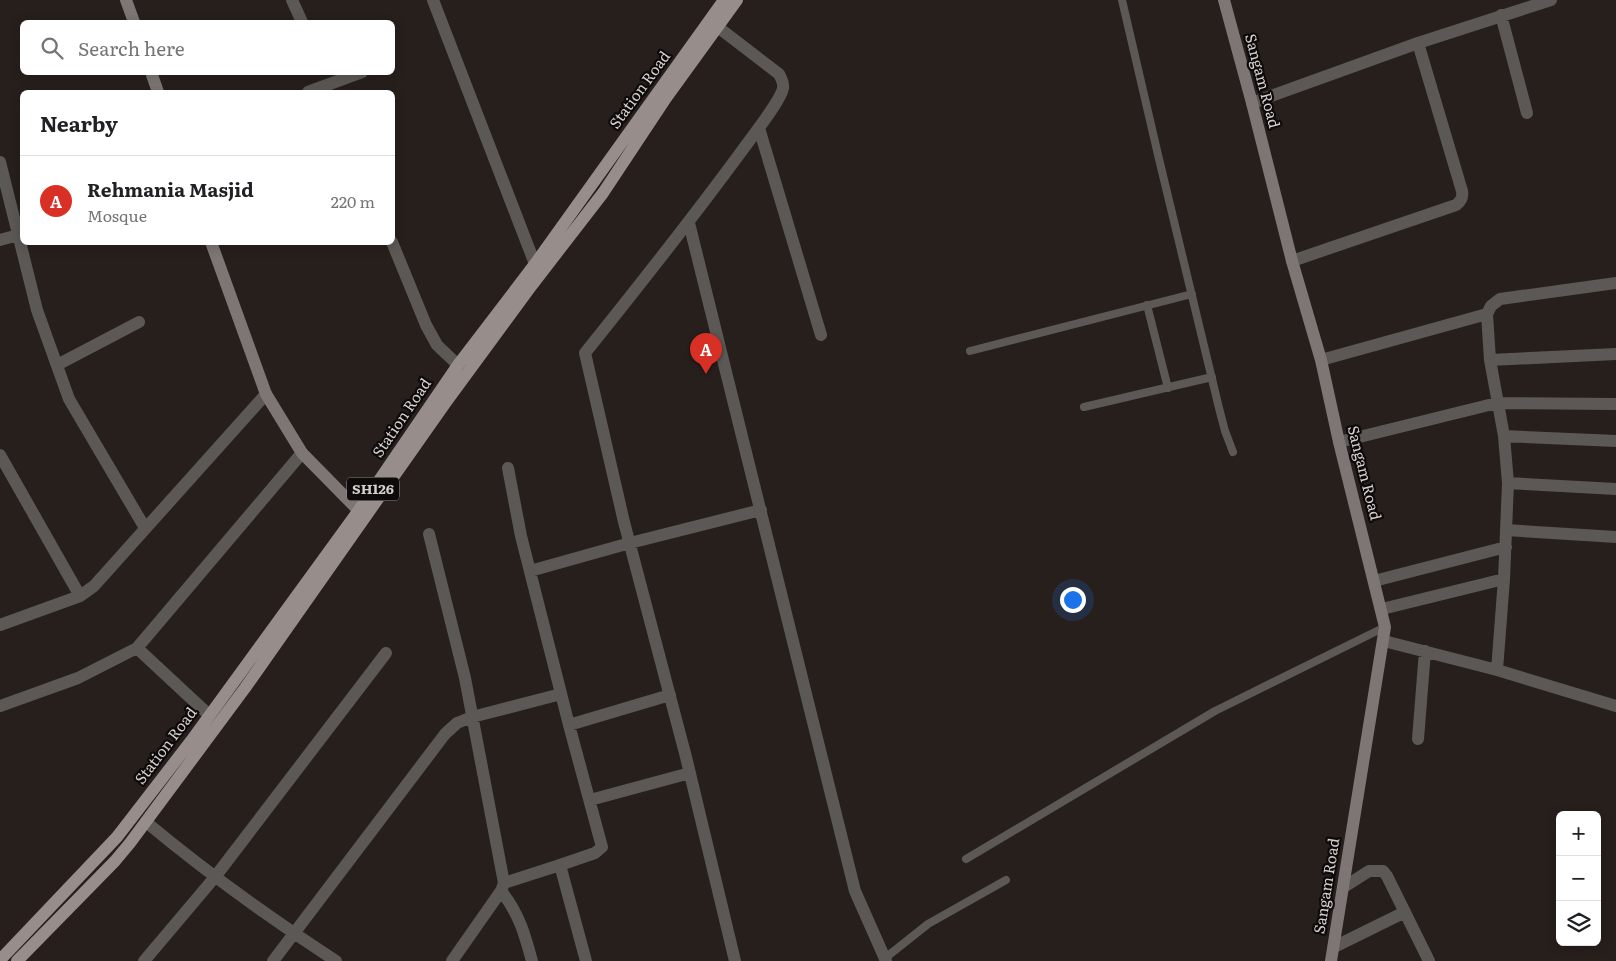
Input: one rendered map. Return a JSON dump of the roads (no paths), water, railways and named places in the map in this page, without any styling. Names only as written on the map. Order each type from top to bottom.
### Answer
[{"type":"main road","name":"Station Road","points":[[0,960],[117,838],[458,387],[532,285],[603,193],[714,23],[724,0]]},
{"type":"main road","name":"Station Road","points":[[17,961],[114,861],[146,822],[244,688],[362,514],[458,365],[714,23],[737,0]]},
{"type":"street","points":[[126,0],[133,20]]},
{"type":"street","points":[[292,0],[301,20]]},
{"type":"street","points":[[433,0],[535,264]]},
{"type":"street","name":"Sangam Road","points":[[1224,0],[1292,261],[1321,360],[1339,442],[1385,627],[1331,961]]},
{"type":"street","points":[[1252,103],[1418,43],[1551,0]]},
{"type":"street","points":[[1501,15],[1527,113]]},
{"type":"street","points":[[714,23],[779,74],[783,88],[780,97],[689,222],[585,353],[630,543],[690,772],[735,961]]},
{"type":"street","points":[[1292,261],[1456,205],[1461,201],[1463,197],[1462,191],[1418,43]]},
{"type":"street","points":[[152,75],[157,90]]},
{"type":"street","points":[[323,75],[329,89],[356,75]]},
{"type":"street","points":[[759,128],[821,335]]},
{"type":"street","points":[[0,162],[20,235],[0,240]]},
{"type":"street","points":[[689,222],[855,891],[884,960]]},
{"type":"street","points":[[22,245],[40,319],[68,399],[145,528]]},
{"type":"street","points":[[212,245],[266,394],[302,453],[362,514]]},
{"type":"street","points":[[393,245],[426,325],[437,345],[458,365]]},
{"type":"street","points":[[1497,670],[1506,547],[1508,483],[1504,436],[1490,360],[1487,314],[1490,306],[1500,299],[1616,284]]},
{"type":"street","points":[[1321,360],[1487,314]]},
{"type":"street","points":[[57,366],[139,322]]},
{"type":"street","points":[[1490,360],[1616,354]]},
{"type":"street","points":[[0,625],[80,596],[94,586],[266,394]]},
{"type":"street","points":[[1339,442],[1497,403],[1616,404]]},
{"type":"street","points":[[1504,436],[1616,441]]},
{"type":"street","points":[[0,706],[78,678],[137,648],[302,453]]},
{"type":"street","points":[[0,455],[80,596]]},
{"type":"street","points":[[452,961],[503,887],[595,853],[602,846],[521,536],[508,468]]},
{"type":"street","points":[[1508,483],[1616,489]]},
{"type":"street","points":[[530,571],[630,543],[761,510]]},
{"type":"street","points":[[1506,530],[1616,537]]},
{"type":"street","points":[[429,534],[465,678],[503,887],[524,931],[532,961]]},
{"type":"street","points":[[1374,581],[1506,547]]},
{"type":"street","points":[[1382,609],[1504,579]]},
{"type":"street","points":[[1384,641],[1497,670],[1616,706]]},
{"type":"street","points":[[137,648],[209,715]]},
{"type":"street","points":[[1418,739],[1425,651]]},
{"type":"street","points":[[144,961],[215,877],[386,653]]},
{"type":"street","points":[[273,961],[445,734],[457,723],[472,717],[561,694]]},
{"type":"street","points":[[569,725],[670,695]]},
{"type":"street","points":[[590,800],[690,772]]},
{"type":"street","points":[[146,822],[215,877],[294,934],[336,961]]},
{"type":"street","points":[[560,865],[586,961]]},
{"type":"street","points":[[1344,887],[1369,871],[1383,871],[1405,912],[1425,960]]},
{"type":"street","points":[[1334,947],[1405,912]]},
{"type":"lane","points":[[1122,0],[1225,431],[1233,452]]},
{"type":"lane","points":[[970,351],[1192,294]]},
{"type":"lane","points":[[1147,306],[1168,388]]},
{"type":"lane","points":[[1084,407],[1212,378]]},
{"type":"lane","points":[[966,859],[1215,711],[1385,627]]},
{"type":"lane","points":[[884,960],[928,924],[1006,880]]},
{"type":"place","name":"Rehmania Masjid","points":[[706,374]]}]
